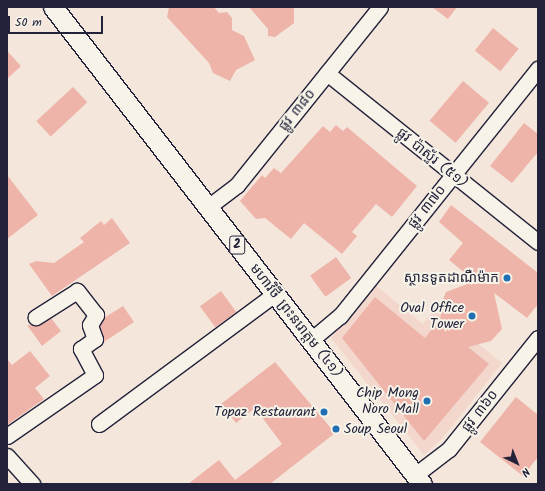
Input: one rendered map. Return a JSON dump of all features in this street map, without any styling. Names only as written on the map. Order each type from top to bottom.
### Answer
[{"type":"main road","name":"មហាវិថី ព្រះនរោត្តម (៤១)","points":[[53,7],[419,480]]},
{"type":"street","name":"ផ្លូវ ៣៨០","points":[[208,207],[237,185],[380,7]]},
{"type":"street","name":"ផ្លូវ ៣៧០","points":[[311,340],[340,316],[538,69]]},
{"type":"street","name":"ផ្លូវ ប៉ាស្ទ័រ (៥១)","points":[[327,73],[538,242]]},
{"type":"street","points":[[7,436],[95,375],[81,348],[95,339],[90,325],[96,315],[77,291],[36,317]]},
{"type":"street","points":[[99,424],[275,294]]},
{"type":"street","name":"ផ្លូវ ៣៦០","points":[[419,480],[450,450],[538,338]]},
{"type":"street","points":[[7,456],[32,484]]},
{"type":"shaded area","name":"Chip Mong Noro Mall","points":[[374,284],[423,324],[435,309],[502,363],[442,439],[424,455],[331,338]]},
{"type":"building","points":[[169,7],[214,7],[219,13],[227,12],[232,18],[232,30],[244,36],[255,60],[236,70],[230,81],[213,73],[209,63],[167,17]]},
{"type":"building","points":[[249,7],[294,7],[294,23],[275,37],[268,36],[268,29]]},
{"type":"building","points":[[432,7],[457,7],[448,19]]},
{"type":"building","points":[[493,28],[519,49],[500,71],[475,51]]},
{"type":"building","points":[[7,51],[21,66],[7,79]]},
{"type":"building","points":[[463,81],[489,103],[456,143],[430,121]]},
{"type":"building","points":[[73,87],[87,102],[51,136],[36,121]]},
{"type":"building","points":[[524,123],[538,134],[538,152],[512,183],[490,166]]},
{"type":"building","points":[[336,125],[343,131],[347,127],[417,186],[392,217],[376,204],[352,232],[357,236],[342,254],[304,223],[291,239],[265,218],[256,219],[240,201],[262,175],[265,178],[274,168],[281,173],[323,126],[330,132]]},
{"type":"building","points":[[7,175],[38,215],[7,239]]},
{"type":"building","points":[[451,205],[538,273],[538,304],[527,318],[494,293],[502,329],[491,341],[468,347],[489,364],[424,441],[342,338],[375,297],[425,338],[441,317],[440,307],[446,292],[475,281],[449,260],[463,243],[439,222]]},
{"type":"building","points":[[112,218],[130,243],[52,296],[29,264],[36,261],[54,263],[84,242],[80,238],[101,221],[104,225]]},
{"type":"building","points":[[336,257],[351,278],[325,297],[310,276]]},
{"type":"building","points":[[221,291],[236,312],[215,327],[200,306]]},
{"type":"building","points":[[123,306],[134,322],[104,342],[100,326],[104,318]]},
{"type":"building","points":[[51,318],[61,331],[42,346],[27,325],[37,326]]},
{"type":"building","points":[[30,351],[50,376],[35,388],[44,399],[7,425],[7,359],[12,365]]},
{"type":"building","points":[[275,362],[335,433],[270,484],[188,484],[219,460],[235,480],[282,444],[255,408],[236,423],[221,404]]},
{"type":"building","points":[[516,397],[538,415],[538,457],[523,476],[480,442]]},
{"type":"place","name":"ស្ថានទូតដាណឺម៉ាក","points":[[507,278]]},
{"type":"place","name":"Oval Office Tower","points":[[472,316]]},
{"type":"place","name":"Chip Mong Noro Mall","points":[[427,401]]},
{"type":"place","name":"Topaz Restaurant","points":[[324,412]]},
{"type":"place","name":"Soup Seoul","points":[[336,429]]}]
